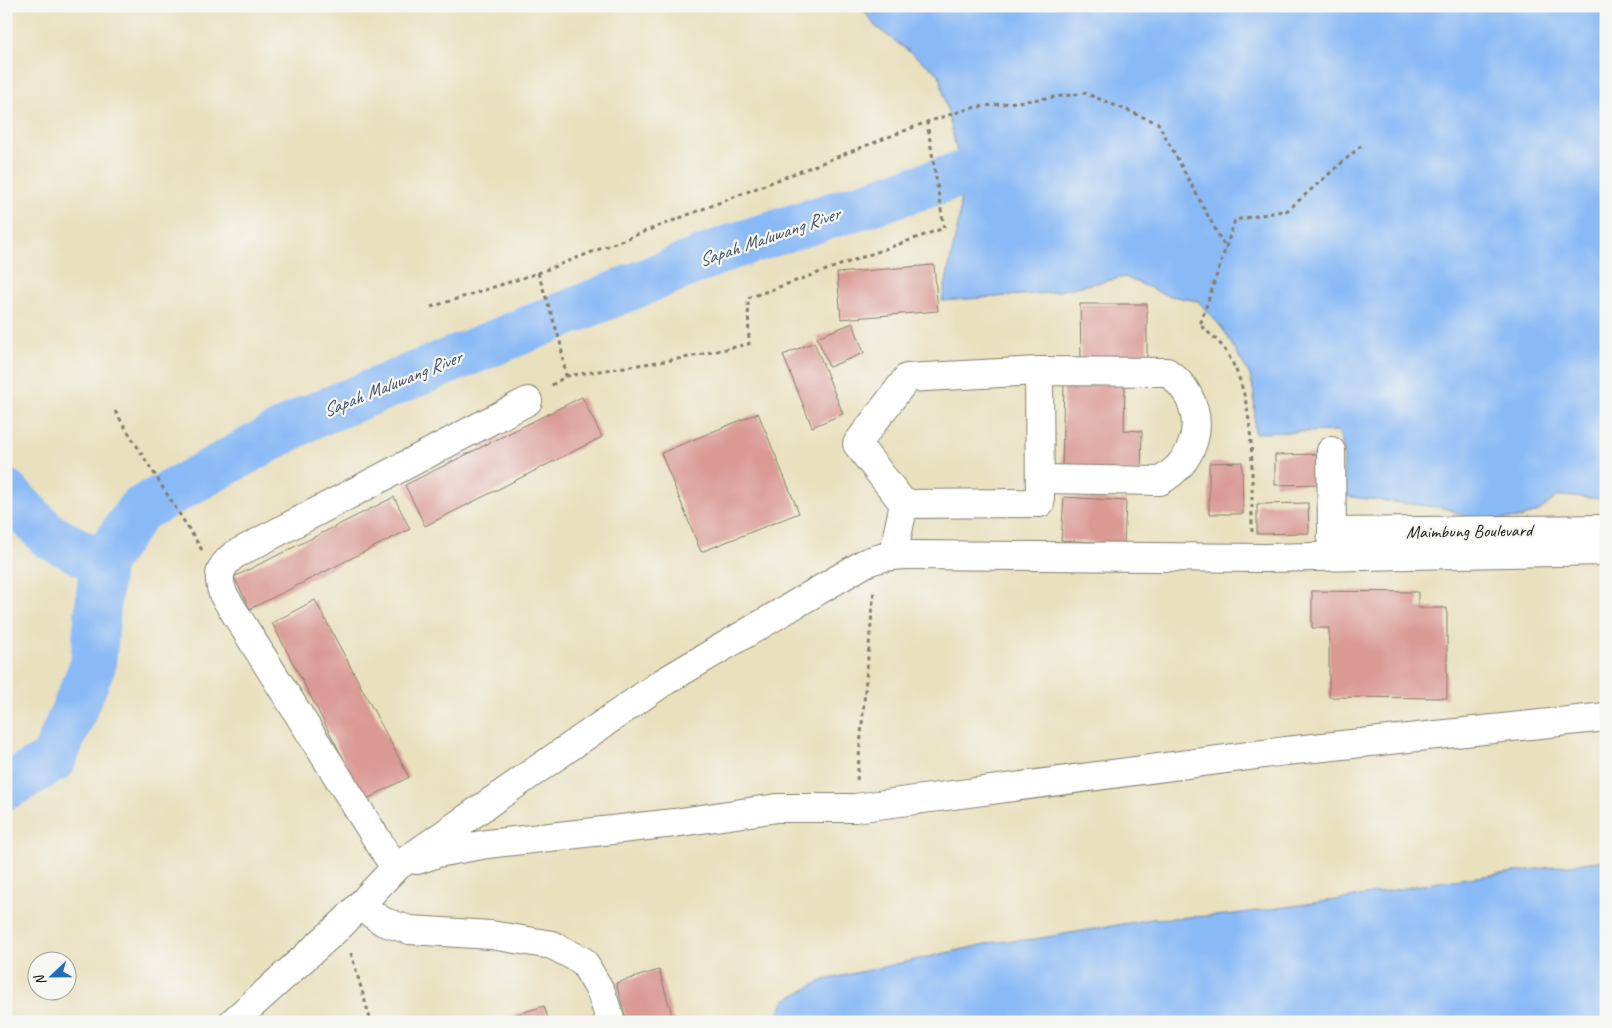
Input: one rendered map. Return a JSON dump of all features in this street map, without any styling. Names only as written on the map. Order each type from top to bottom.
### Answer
[{"type":"street","points":[[904,504],[857,444],[907,378],[1039,371],[1167,372],[1179,381],[1188,394],[1194,408],[1196,422],[1195,437],[1190,451],[1182,464],[1172,474],[1160,481],[1041,479]]},
{"type":"street","points":[[904,504],[1040,504],[1039,371]]},
{"type":"street","points":[[395,868],[223,594],[220,572],[225,562],[234,555],[528,401]]},
{"type":"street","points":[[1331,451],[1331,545]]},
{"type":"street","points":[[885,556],[904,504]]},
{"type":"street","name":"Maimbung Boulevard","points":[[1331,545],[1606,529]]},
{"type":"street","points":[[233,1022],[351,914],[395,868],[662,683],[865,563],[885,556],[1252,558],[1331,545],[1606,551]]},
{"type":"street","points":[[395,868],[438,853],[487,844],[674,823],[777,808],[855,808],[1286,751],[1606,717]]},
{"type":"street","points":[[351,914],[410,930],[491,935],[552,945],[583,961],[601,992],[611,1022]]},
{"type":"path","points":[[431,307],[538,273],[927,122],[971,108],[1085,93],[1158,123],[1226,249]]},
{"type":"path","points":[[528,401],[566,376],[684,358],[749,344],[748,298],[944,228],[927,122]]},
{"type":"path","points":[[1252,558],[1251,445],[1247,409],[1239,375],[1222,345],[1200,325],[1236,220],[1288,210],[1362,145]]},
{"type":"path","points":[[538,273],[560,341],[566,376]]},
{"type":"path","points":[[115,411],[198,545]]},
{"type":"path","points":[[855,808],[885,556]]},
{"type":"path","points":[[351,914],[371,1022]]},
{"type":"water","points":[[861,6],[1606,6],[1606,499],[1558,496],[1539,511],[1521,518],[1478,521],[1445,508],[1343,496],[1344,450],[1338,431],[1255,433],[1254,393],[1250,375],[1222,328],[1198,301],[1166,295],[1125,277],[1048,293],[942,301],[959,219],[962,174],[939,74],[875,26]]},
{"type":"water","points":[[1606,860],[1606,1022],[775,1022],[785,1000],[824,980],[995,942],[1035,939],[1152,919],[1227,915],[1349,898],[1438,882]]},
{"type":"building","points":[[934,265],[938,311],[841,319],[837,273]]},
{"type":"building","points":[[1080,304],[1147,304],[1147,362],[1081,363]]},
{"type":"building","points":[[853,323],[864,353],[829,367],[817,337]]},
{"type":"building","points":[[814,342],[843,414],[812,427],[783,355]]},
{"type":"building","points":[[1064,383],[1125,385],[1124,430],[1142,431],[1141,471],[1062,469]]},
{"type":"building","points":[[582,397],[602,437],[425,526],[405,485]]},
{"type":"building","points":[[758,413],[799,513],[701,552],[661,453]]},
{"type":"building","points":[[1322,454],[1323,484],[1275,485],[1275,455]]},
{"type":"building","points":[[1242,462],[1243,514],[1209,514],[1209,463]]},
{"type":"building","points":[[394,497],[410,529],[250,609],[234,577]]},
{"type":"building","points":[[1064,497],[1126,501],[1124,544],[1061,540]]},
{"type":"building","points":[[1308,503],[1309,533],[1257,534],[1257,504]]},
{"type":"building","points":[[1312,591],[1418,592],[1418,608],[1447,608],[1447,698],[1329,697],[1329,628],[1312,628]]},
{"type":"building","points":[[315,600],[409,777],[365,800],[272,623]]},
{"type":"building","points":[[659,970],[674,1022],[627,1022],[616,983]]},
{"type":"building","points":[[544,1006],[549,1022],[494,1022],[494,1021]]},
{"type":"waterway","name":"Sapah Maluwang River","points":[[6,787],[53,760],[93,665],[102,563],[139,510],[308,418],[731,247],[962,174]]},
{"type":"waterway","points":[[6,492],[49,536],[102,563]]}]
